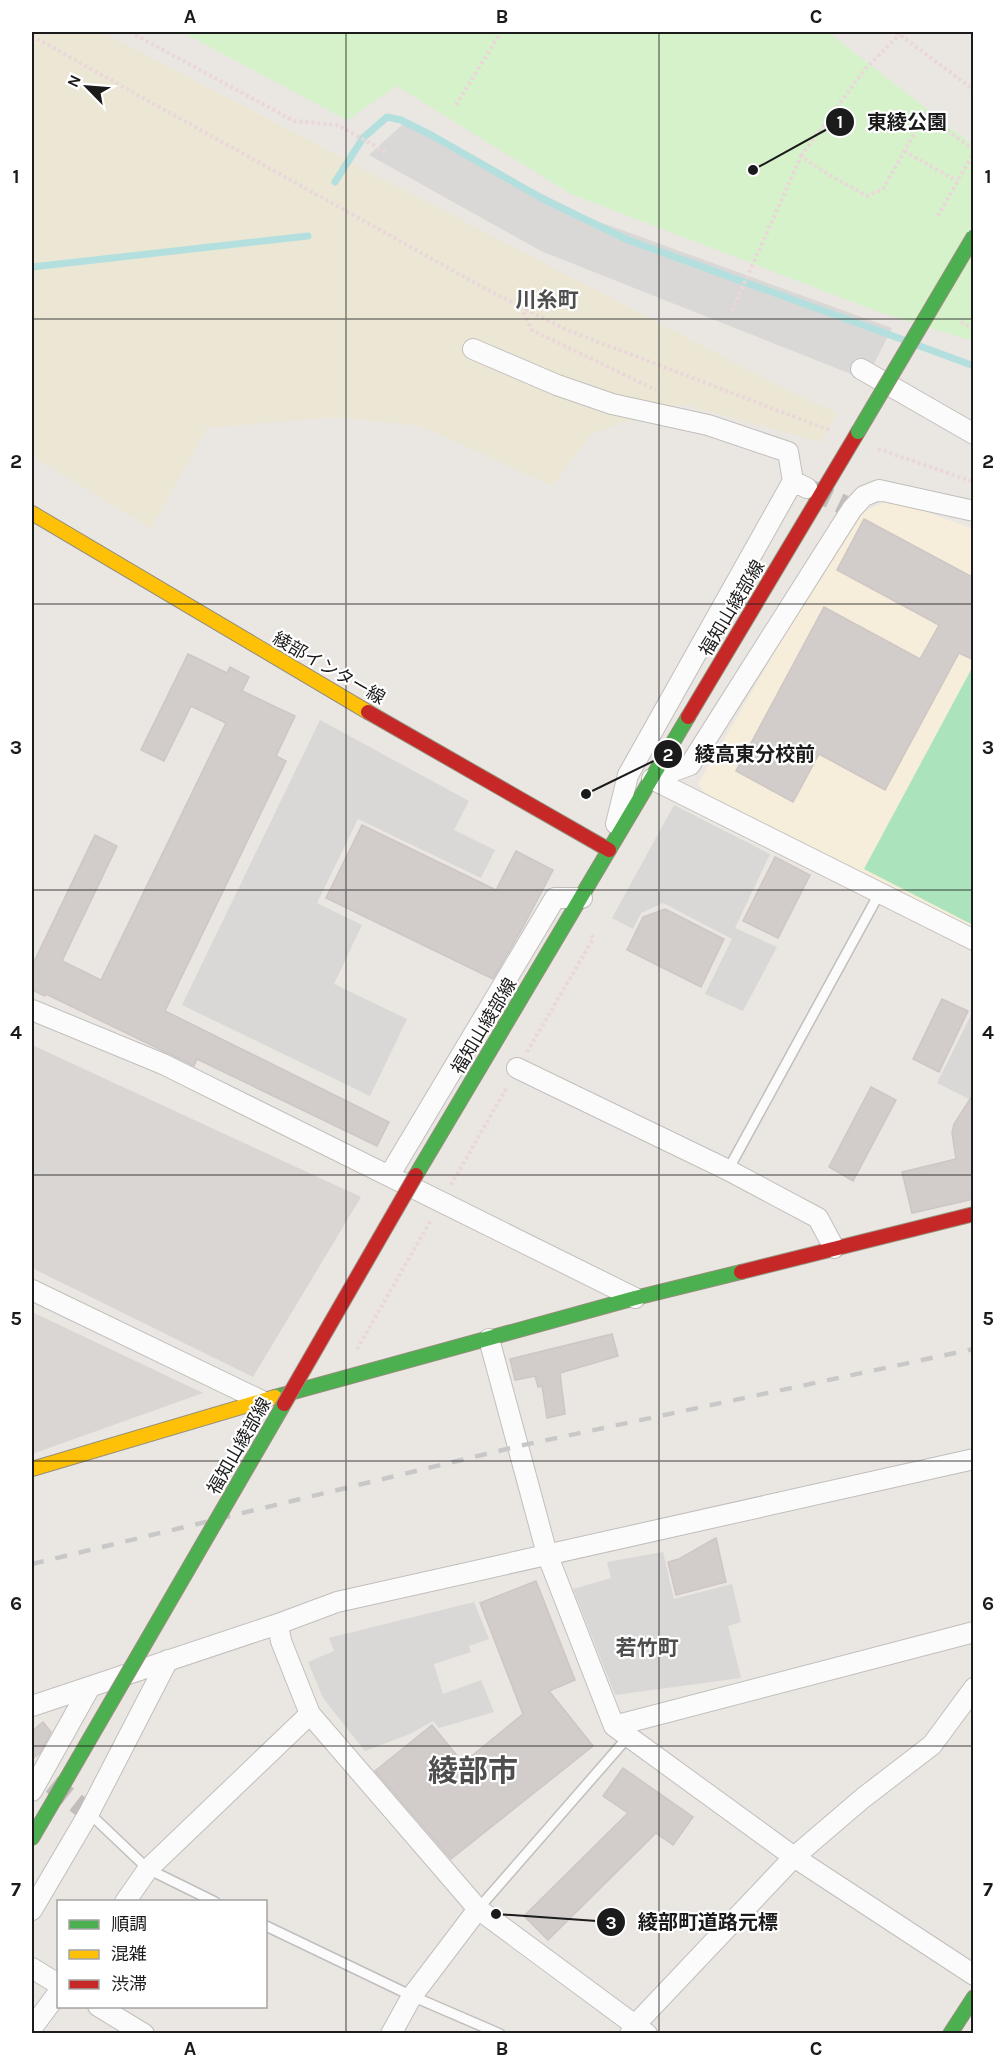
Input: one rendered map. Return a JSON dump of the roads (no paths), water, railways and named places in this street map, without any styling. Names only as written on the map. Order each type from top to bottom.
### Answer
[{"type":"main road","name":"福知山綾部線","points":[[32,1838],[416,1176],[974,236]]},
{"type":"main road","name":"綾部インター線","points":[[32,513],[349,701],[609,850]]},
{"type":"main road","points":[[32,1469],[340,1378],[635,1298],[974,1214]]},
{"type":"main road","points":[[950,2034],[974,1997]]},
{"type":"street","points":[[473,349],[556,385],[612,404],[708,425],[788,452],[800,484],[628,775],[609,850]]},
{"type":"street","points":[[861,369],[974,434]]},
{"type":"street","points":[[652,779],[690,765],[848,507],[864,496],[879,490],[974,511]]},
{"type":"street","points":[[652,779],[974,940]]},
{"type":"street","points":[[388,1176],[555,898],[582,898]]},
{"type":"street","points":[[32,1010],[163,1064],[635,1298]]},
{"type":"street","points":[[517,1068],[728,1170],[818,1218],[834,1248]]},
{"type":"street","points":[[32,1290],[262,1401]]},
{"type":"street","points":[[489,1339],[547,1554],[621,1731],[794,1857],[974,1975]]},
{"type":"street","points":[[32,1706],[337,1602],[974,1459]]},
{"type":"street","points":[[278,1624],[281,1641],[310,1714],[478,1909],[638,2031],[794,1857],[863,1798],[932,1745],[974,1688]]},
{"type":"street","points":[[621,1731],[974,1632]]},
{"type":"street","points":[[32,1910],[89,1814],[168,1660]]},
{"type":"street","points":[[34,1777],[90,1687]]},
{"type":"street","points":[[126,1900],[148,1869],[310,1714]]},
{"type":"street","points":[[391,2034],[412,1996],[478,1909]]},
{"type":"street","points":[[32,1968],[57,1983]]},
{"type":"street","points":[[32,2028],[57,1994]]},
{"type":"street","points":[[100,2008],[144,2034]]},
{"type":"lane","points":[[728,1170],[879,894]]},
{"type":"lane","points":[[478,1909],[621,1731]]},
{"type":"lane","points":[[89,1814],[148,1869],[211,1900]]},
{"type":"lane","points":[[267,1926],[412,1996],[500,2034]]},
{"type":"waterway","points":[[335,182],[363,138],[387,117],[401,120],[543,199],[628,240],[904,340]]},
{"type":"waterway","points":[[32,267],[308,236]]},
{"type":"waterway","points":[[917,345],[974,366]]},
{"type":"tunnel","points":[[812,490],[844,505]]},
{"type":"tunnel","points":[[52,1784],[89,1813]]},
{"type":"railway","points":[[32,1564],[519,1446],[974,1349]]},
{"type":"place","name":"東綾公園","points":[[753,170]]},
{"type":"place","name":"綾高東分校前","points":[[586,794]]},
{"type":"place","name":"綾部町道路元標","points":[[496,1914]]},
{"type":"district","name":"川糸町","points":[[547,300]]},
{"type":"district","name":"若竹町","points":[[647,1648]]},
{"type":"district","name":"綾部市","points":[[473,1771]]}]
